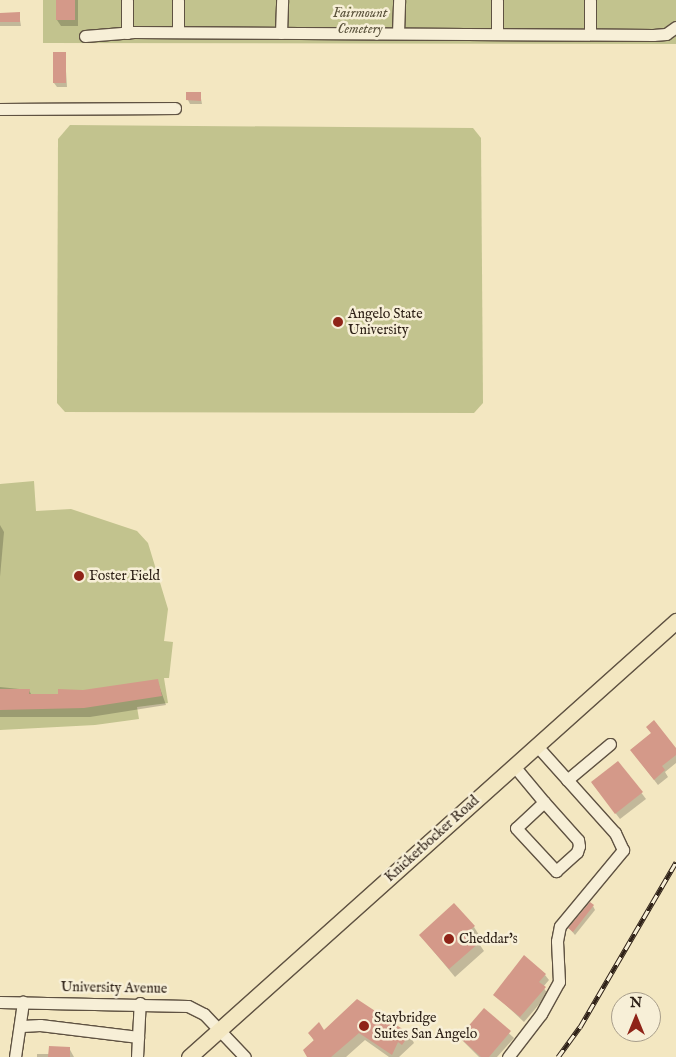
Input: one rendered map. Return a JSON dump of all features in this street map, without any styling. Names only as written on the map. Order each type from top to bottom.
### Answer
[{"type":"main road","name":"Knickerbocker Road","points":[[189,1057],[676,621]]},
{"type":"street","points":[[126,0],[127,33]]},
{"type":"street","points":[[178,0],[178,32]]},
{"type":"street","points":[[281,33],[282,0]]},
{"type":"street","points":[[398,33],[399,0]]},
{"type":"street","points":[[497,0],[497,34]]},
{"type":"street","points":[[590,0],[590,34]]},
{"type":"street","points":[[85,36],[178,32],[666,34],[676,27]]},
{"type":"street","points":[[0,109],[175,108]]},
{"type":"street","points":[[568,780],[610,744]]},
{"type":"street","points":[[508,1057],[541,1014],[559,982],[557,941],[560,926],[623,850],[615,833],[537,746]]},
{"type":"street","points":[[514,766],[578,840],[577,852],[556,871],[516,828],[544,802]]},
{"type":"street","name":"University Avenue","points":[[0,1002],[140,1003],[188,1006],[204,1014],[245,1057]]},
{"type":"street","points":[[15,1057],[22,1026],[23,1002]]},
{"type":"street","points":[[137,1057],[140,1003]]},
{"type":"street","points":[[22,1026],[40,1025],[138,1038]]},
{"type":"green space","name":"Fairmount Cemetery","points":[[43,0],[676,0],[676,44],[43,43]]},
{"type":"green space","points":[[70,125],[473,128],[481,138],[483,403],[474,413],[65,412],[57,403],[58,139]]},
{"type":"green space","name":"Foster Field","points":[[34,481],[36,511],[71,509],[137,531],[148,543],[168,609],[164,641],[173,642],[169,678],[164,678],[168,703],[137,707],[139,719],[95,725],[0,730],[0,484]]},
{"type":"building","points":[[56,0],[75,0],[75,20],[56,20]]},
{"type":"building","points":[[20,12],[20,22],[0,22],[0,13]]},
{"type":"building","points":[[53,52],[66,52],[66,83],[53,83]]},
{"type":"building","points":[[186,92],[201,92],[201,101],[186,100]]},
{"type":"building","points":[[158,679],[162,696],[84,708],[0,710],[0,689],[30,689],[29,694],[58,694],[58,689],[83,690]]},
{"type":"building","points":[[654,720],[676,748],[676,755],[662,766],[665,770],[654,780],[630,750],[651,733],[646,727]]},
{"type":"building","points":[[618,761],[643,792],[615,814],[591,782]]},
{"type":"building","points":[[590,902],[594,905],[573,932],[568,928]]},
{"type":"building","name":"Cheddar's","points":[[454,903],[475,926],[470,930],[480,942],[449,969],[419,935]]},
{"type":"building","points":[[524,955],[546,974],[539,982],[546,987],[520,1017],[493,995]]},
{"type":"building","name":"Staybridge Suites San Angelo","points":[[357,999],[410,1034],[402,1045],[398,1042],[392,1055],[359,1033],[331,1057],[307,1057],[303,1050],[314,1040],[308,1033],[319,1022],[324,1030]]},
{"type":"building","points":[[484,1008],[511,1031],[489,1057],[481,1057],[459,1037]]},
{"type":"building","points":[[49,1046],[70,1047],[70,1057],[48,1057]]},
{"type":"railway","points":[[558,1057],[580,1027],[676,862]]},
{"type":"place","name":"Angelo State University","points":[[338,322]]},
{"type":"place","name":"Foster Field","points":[[79,576]]},
{"type":"place","name":"Cheddar's","points":[[449,939]]},
{"type":"place","name":"Staybridge Suites San Angelo","points":[[364,1026]]}]
